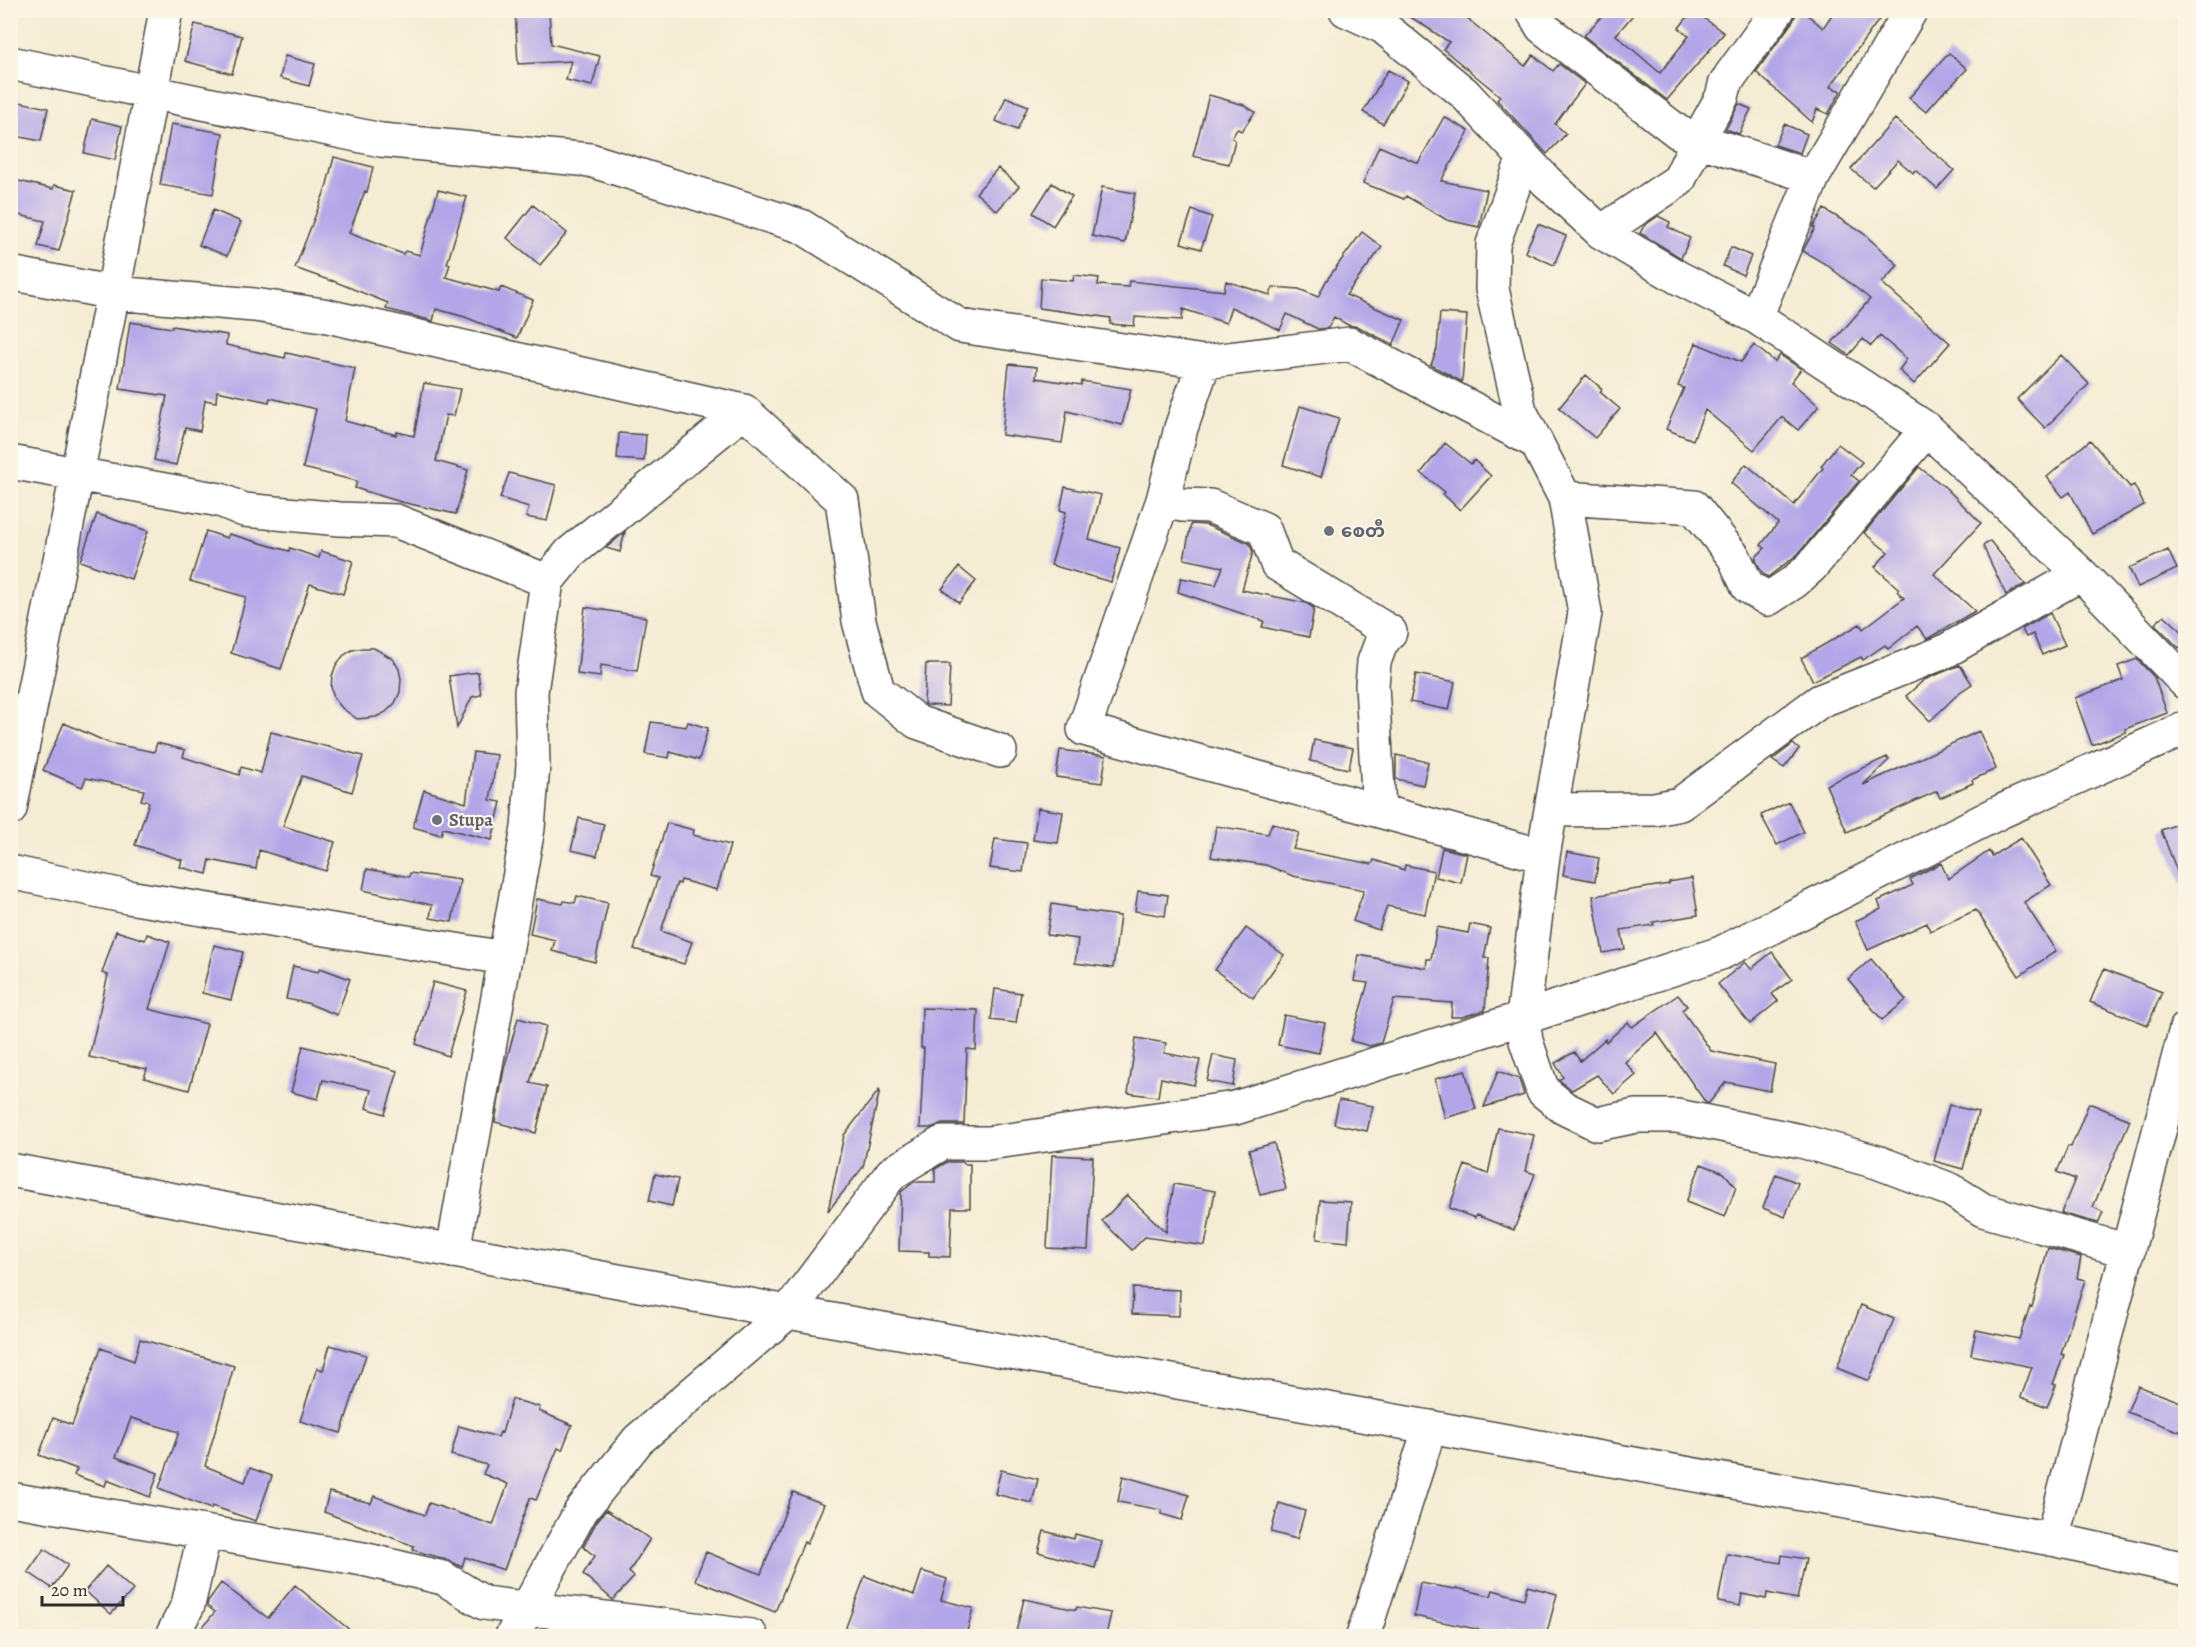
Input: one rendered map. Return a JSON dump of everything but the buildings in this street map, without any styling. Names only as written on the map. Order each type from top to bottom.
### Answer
[{"type":"street","points":[[10,809],[24,669],[76,474],[114,293],[166,10]]},
{"type":"street","points":[[1346,10],[1383,27],[1464,93],[1546,182],[1601,232],[1679,278],[1756,317],[1927,429],[2081,574],[2186,683]]},
{"type":"street","points":[[1532,10],[1542,27],[1678,132],[1813,177]]},
{"type":"street","points":[[1601,232],[1679,180],[1698,140],[1712,118],[1731,75],[1778,10]]},
{"type":"street","points":[[1756,317],[1813,177],[1911,10]]},
{"type":"street","points":[[10,63],[381,140],[590,160],[801,226],[960,326],[1204,362],[1350,344],[1536,442]]},
{"type":"street","points":[[1524,157],[1492,244],[1492,289],[1520,411],[1565,498],[1585,613],[1543,856],[1523,1018],[1526,1041],[1543,1091],[1564,1108],[1596,1124],[1636,1116],[1677,1116],[1801,1141],[1876,1162],[1951,1190],[1983,1210],[2128,1251]]},
{"type":"street","points":[[10,273],[114,293],[254,304],[324,315],[744,411],[842,500],[859,621],[878,692],[917,722],[1000,751]]},
{"type":"street","points":[[1204,362],[1181,428],[1163,500],[1084,729],[1543,856]]},
{"type":"street","points":[[453,1251],[528,828],[533,765],[531,692],[547,581],[570,553],[744,411]]},
{"type":"street","points":[[1565,498],[1694,507],[1734,557],[1748,587],[1768,599],[1794,582],[1811,567],[1927,429]]},
{"type":"street","points":[[10,462],[220,500],[244,510],[340,519],[396,520],[547,581]]},
{"type":"street","points":[[1163,500],[1182,505],[1210,506],[1264,529],[1277,564],[1390,632],[1381,643],[1374,662],[1372,685],[1379,809]]},
{"type":"street","points":[[1551,810],[1654,809],[1680,804],[1820,701],[1944,652],[2081,574]]},
{"type":"street","points":[[512,1636],[581,1511],[638,1440],[788,1312],[892,1173],[942,1143],[988,1143],[1235,1108],[1721,953],[2002,811],[2186,728]]},
{"type":"street","points":[[10,872],[128,897],[505,958]]},
{"type":"street","points":[[2052,1539],[2128,1251],[2174,1121],[2186,1029]]},
{"type":"street","points":[[10,1170],[2052,1539],[2186,1569]]},
{"type":"street","points":[[1363,1636],[1430,1427]]},
{"type":"street","points":[[12,1502],[363,1559],[442,1578],[484,1603],[751,1636]]},
{"type":"street","points":[[172,1636],[188,1605],[205,1532]]},
{"type":"place","name":"စေတီ","points":[[1329,531]]},
{"type":"place","name":"Stupa","points":[[437,820]]}]
